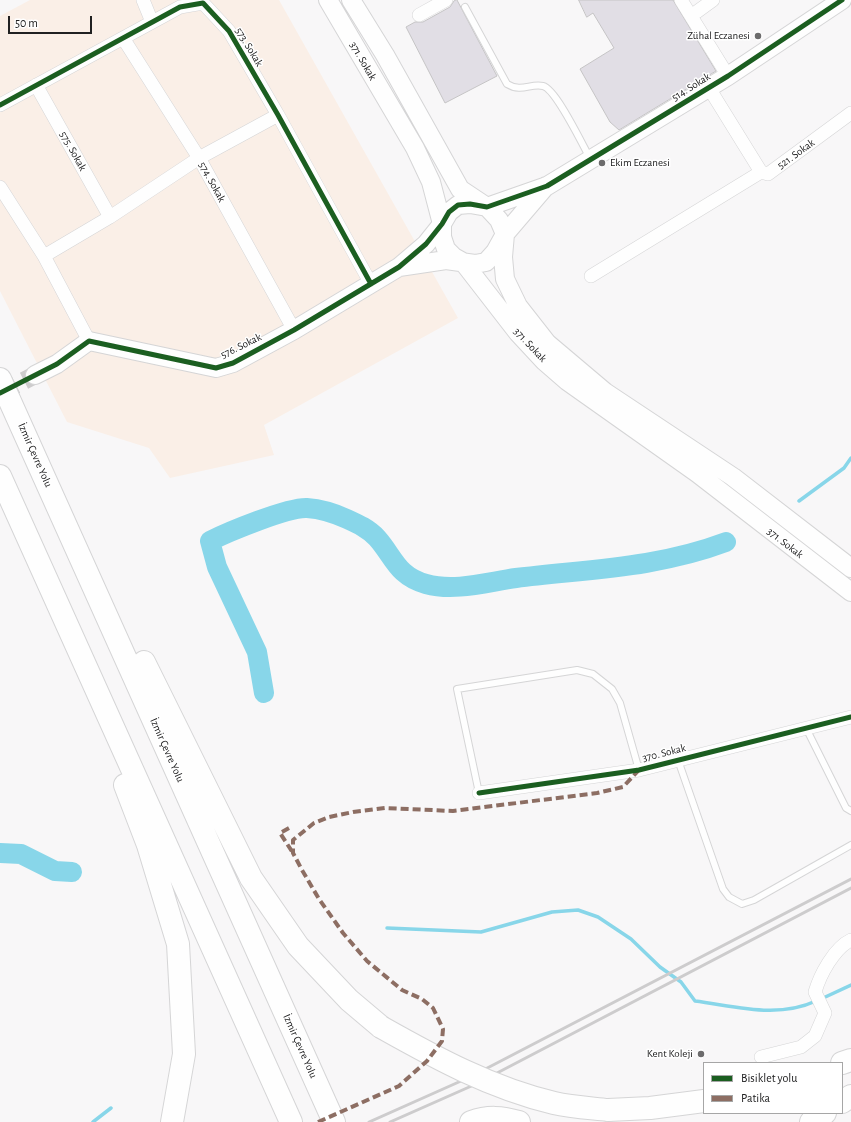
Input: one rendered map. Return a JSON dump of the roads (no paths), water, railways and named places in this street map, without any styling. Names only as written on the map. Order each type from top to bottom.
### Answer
[{"type":"highway","name":"İzmir Çevre Yolu","points":[[0,379],[334,1122]]},
{"type":"highway","points":[[0,476],[291,1122]]},
{"type":"highway","points":[[44,476],[88,548],[251,878],[298,946],[349,1000],[381,1027],[440,1061],[492,1085],[555,1103],[608,1110],[650,1108],[703,1101]]},
{"type":"highway","points":[[96,688],[124,784],[148,844],[178,944],[184,1054],[172,1122]]},
{"type":"highway","points":[[811,1122],[823,1114]]},
{"type":"highway","points":[[471,1122],[493,1117],[510,1121]]},
{"type":"main road","name":"371. Sokak","points":[[328,0],[415,148],[431,182],[442,224],[442,237],[446,248],[454,257],[463,262],[518,333],[544,361],[566,381],[697,473],[851,592]]},
{"type":"main road","name":"371. Sokak","points":[[351,0],[385,55],[460,189],[487,207],[499,220],[505,234],[503,257],[505,279],[518,306],[547,343],[605,392],[733,477],[851,568]]},
{"type":"main road","name":"514. Sokak","points":[[547,186],[709,88],[842,0]]},
{"type":"main road","points":[[399,267],[426,244],[442,224],[449,212],[458,205],[470,204],[487,207],[547,186]]},
{"type":"main road","points":[[399,267],[446,260],[475,264],[486,262],[495,252],[505,234],[547,186]]},
{"type":"main road","name":"576. Sokak","points":[[89,342],[216,368],[233,363],[294,330],[399,267]]},
{"type":"main road","points":[[35,375],[57,364],[89,342]]},
{"type":"street","points":[[143,0],[152,22]]},
{"type":"street","points":[[419,15],[446,0]]},
{"type":"street","points":[[681,0],[728,76]]},
{"type":"street","points":[[691,16],[713,0]]},
{"type":"street","name":"573. Sokak","points":[[0,105],[180,7],[203,3],[229,31],[278,115],[371,284]]},
{"type":"street","name":"574. Sokak","points":[[123,38],[199,158],[294,330]]},
{"type":"street","name":"575. Sokak","points":[[36,86],[110,217]]},
{"type":"street","points":[[591,276],[761,172],[709,88]]},
{"type":"street","name":"521. Sokak","points":[[761,172],[768,174],[851,113]]},
{"type":"street","points":[[44,256],[110,217],[199,158],[278,115]]},
{"type":"street","points":[[0,187],[44,256],[89,342]]},
{"type":"street","name":"370. Sokak","points":[[479,793],[639,770],[851,717]]},
{"type":"street","points":[[761,1057],[801,1047],[815,1036],[825,1013],[815,992],[820,975],[838,950],[851,940]]},
{"type":"lane","points":[[465,7],[507,84],[513,87],[525,89],[535,85],[545,86],[554,94],[590,159]]},
{"type":"lane","points":[[479,793],[457,688],[570,671],[578,670],[593,674],[606,683],[617,695],[623,710],[639,770]]},
{"type":"lane","points":[[806,728],[846,808],[851,811]]},
{"type":"lane","points":[[678,760],[723,889],[730,897],[742,904],[754,900],[851,845]]},
{"type":"waterway","points":[[799,501],[844,468],[851,458]]},
{"type":"waterway","points":[[264,693],[257,652],[217,567],[210,541],[244,526],[286,511],[307,508],[322,510],[355,523],[374,535],[397,565],[408,576],[416,581],[426,584],[448,587],[471,586],[516,578],[596,570],[648,562],[700,551],[726,542]]},
{"type":"waterway","points":[[0,853],[21,854],[55,871],[72,872]]},
{"type":"waterway","points":[[387,928],[481,932],[552,912],[578,910],[598,917],[631,939],[660,967],[681,982],[695,1001],[756,1010],[786,1009],[816,1001]]},
{"type":"waterway","points":[[821,999],[851,985]]},
{"type":"waterway","points":[[93,1122],[111,1108]]},
{"type":"tunnel","points":[[0,393],[35,375]]},
{"type":"railway","points":[[369,1122],[470,1077],[851,879]]},
{"type":"railway","points":[[390,1122],[476,1084],[851,888]]},
{"type":"place","name":"Zühal Eczanesi","points":[[758,36]]},
{"type":"place","name":"Ekim Eczanesi","points":[[602,163]]},
{"type":"place","name":"Kent Koleji","points":[[701,1054]]}]
